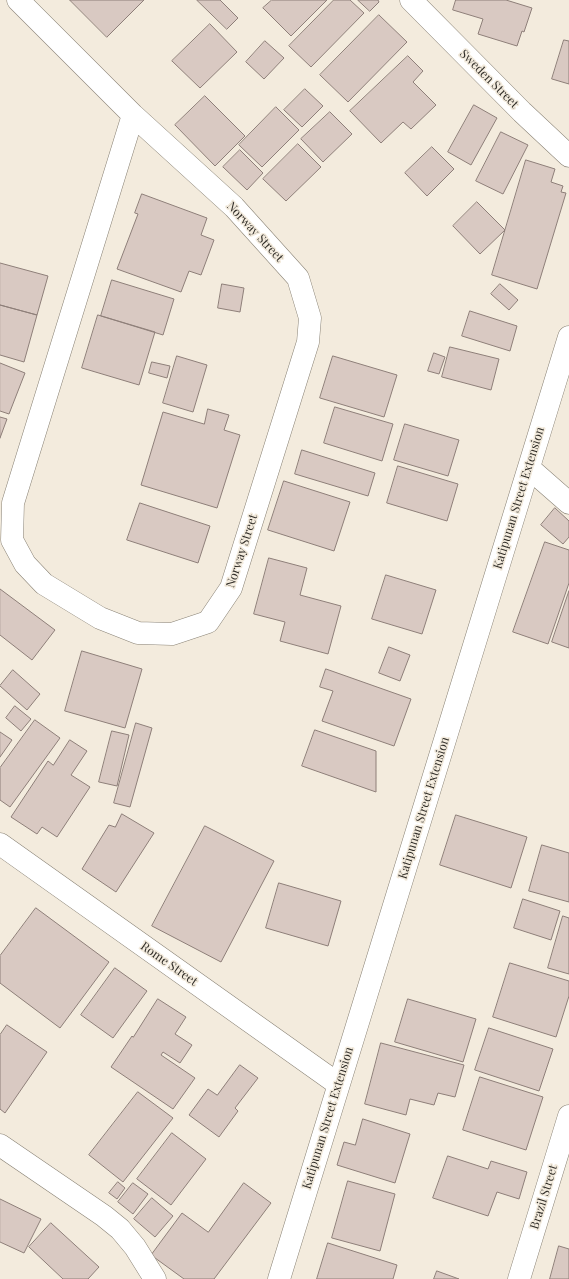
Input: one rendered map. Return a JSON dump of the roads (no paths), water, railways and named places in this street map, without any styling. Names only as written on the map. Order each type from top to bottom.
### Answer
[{"type":"street","name":"Norway Street","points":[[18,0],[133,114],[234,207],[298,278],[310,318],[308,342],[231,588],[208,622],[172,634],[138,633],[100,618],[44,584],[26,564],[12,540],[13,503],[133,114]]},
{"type":"street","name":"Sweden Street","points":[[410,0],[522,112],[569,156]]},
{"type":"street","name":"Katipunan Street Extension","points":[[279,1279],[569,337]]},
{"type":"street","points":[[529,468],[569,503]]},
{"type":"street","name":"Rome Street","points":[[0,844],[338,1084]]},
{"type":"street","name":"Brazil Street","points":[[519,1279],[569,1116]]},
{"type":"street","points":[[0,1145],[104,1216],[120,1229],[135,1247],[155,1279]]}]
